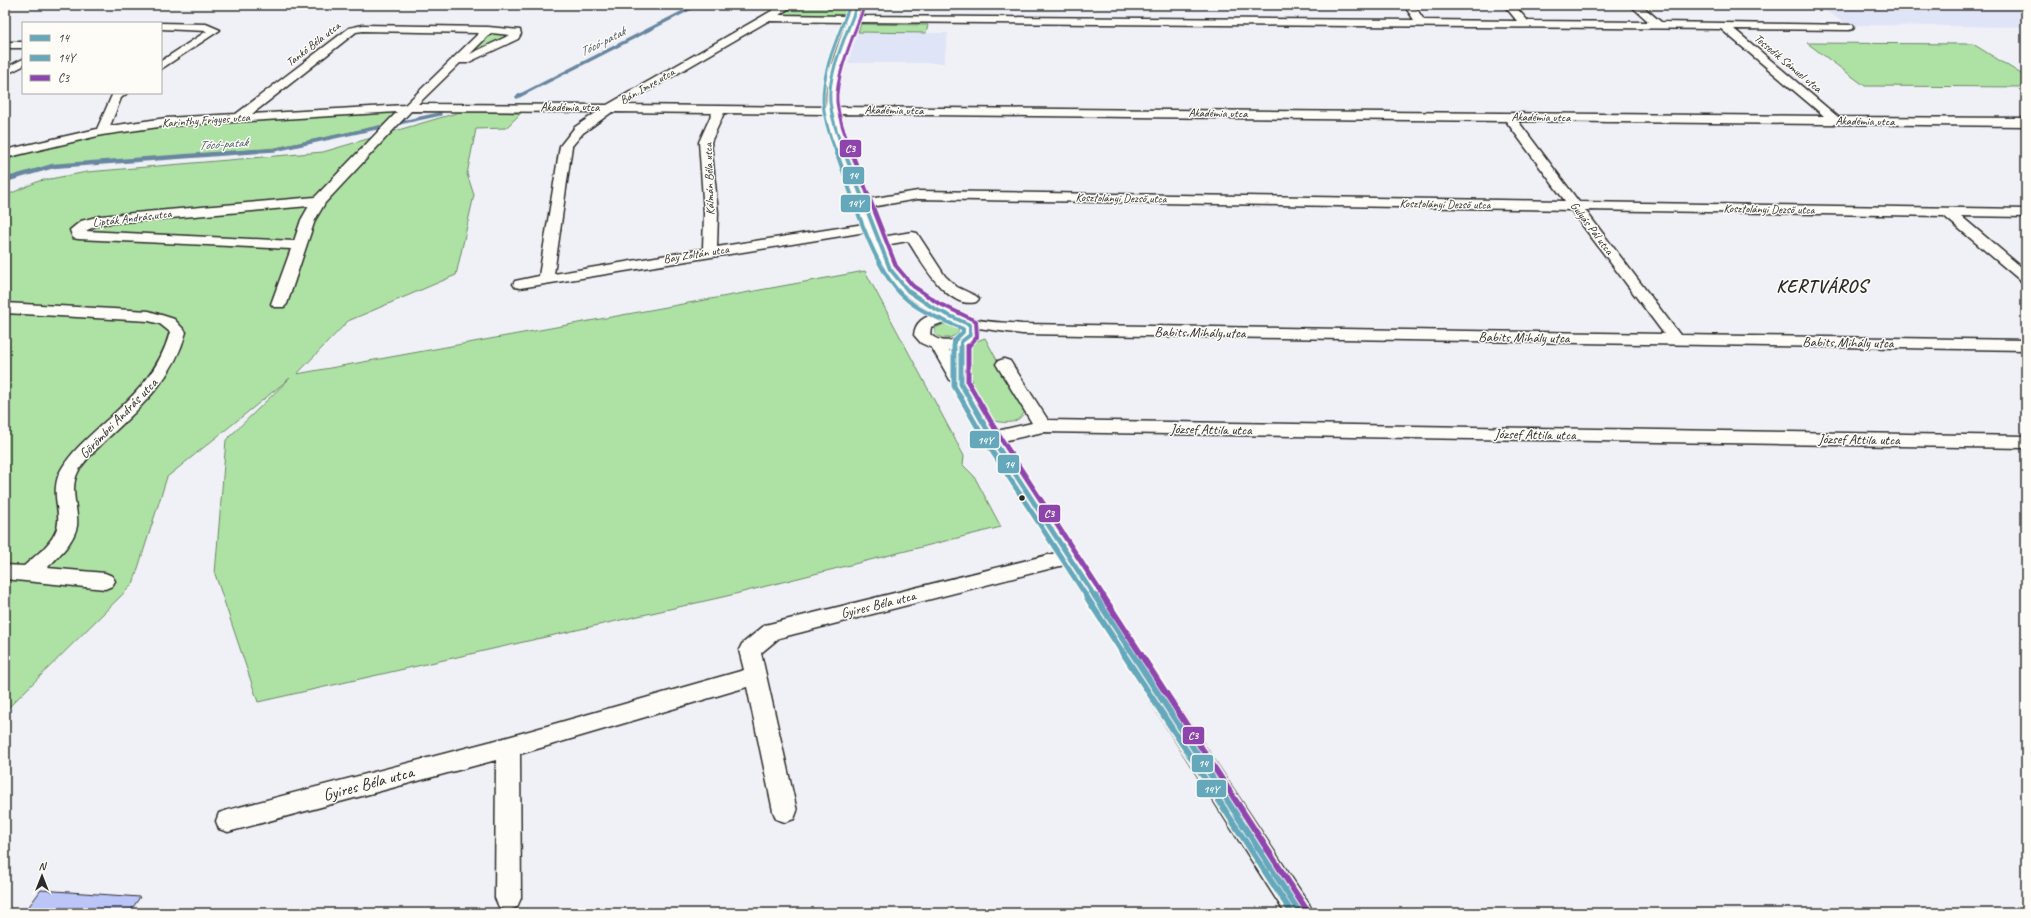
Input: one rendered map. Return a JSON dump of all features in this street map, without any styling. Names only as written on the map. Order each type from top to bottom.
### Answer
[{"type":"street","name":"Bán Imre utca","points":[[546,279],[566,146],[579,130],[611,107],[789,5]]},
{"type":"street","points":[[857,5],[833,74],[830,101],[836,132],[872,227],[890,269],[908,291],[921,313],[924,325],[922,335],[931,343],[946,346],[962,329]]},
{"type":"street","points":[[1409,5],[1421,23]]},
{"type":"street","points":[[1510,5],[1526,25]]},
{"type":"street","points":[[1635,5],[1659,26]]},
{"type":"street","name":"Tessedik Sámuel utca","points":[[766,18],[1849,27]]},
{"type":"street","points":[[162,26],[206,27],[216,30],[162,65]]},
{"type":"street","name":"Tessedik Sámuel utca","points":[[1724,26],[1835,120]]},
{"type":"street","name":"Tankó Béla utca","points":[[240,117],[353,30],[364,28],[510,30],[516,32],[514,37],[450,67]]},
{"type":"street","name":"Tankó Béla utca","points":[[409,108],[488,30]]},
{"type":"street","points":[[5,45],[22,45]]},
{"type":"street","points":[[5,72],[22,63]]},
{"type":"street","points":[[102,131],[116,96],[119,94]]},
{"type":"street","name":"Akadémia utca","points":[[409,108],[611,107],[2026,122]]},
{"type":"street","points":[[280,304],[308,220],[320,201],[409,108]]},
{"type":"street","name":"Karinthy Frigyes utca","points":[[5,154],[102,131],[166,122],[409,108]]},
{"type":"street","name":"Kálmán Béla utca","points":[[710,252],[711,213],[705,142],[720,109]]},
{"type":"street","name":"Gulyás Pál utca","points":[[1509,117],[1675,340]]},
{"type":"street","name":"Kosztolányi Dezső utca","points":[[864,204],[918,195],[2026,213]]},
{"type":"street","name":"Lipták András utca","points":[[299,245],[78,235],[77,230],[86,224],[100,220],[320,201]]},
{"type":"street","points":[[1948,212],[2026,278]]},
{"type":"street","name":"Bay Zoltán utca","points":[[520,284],[710,252],[872,227]]},
{"type":"street","points":[[878,242],[912,236],[940,279],[952,290],[971,299]]},
{"type":"street","points":[[908,291],[962,329]]},
{"type":"street","name":"Görömbei András utca","points":[[5,308],[149,316],[164,319],[173,324],[178,332],[176,343],[162,373],[144,393],[81,454],[68,474],[63,495],[67,528],[60,541],[29,574]]},
{"type":"street","points":[[924,325],[936,319],[962,329]]},
{"type":"street","points":[[961,384],[962,329]]},
{"type":"street","name":"Babits Mihály utca","points":[[962,329],[2026,345]]},
{"type":"street","points":[[938,345],[992,438],[1300,913]]},
{"type":"street","points":[[1004,364],[1043,426]]},
{"type":"street","name":"József Attila utca","points":[[992,438],[1043,426],[2026,442]]},
{"type":"street","name":"Gyires Béla utca","points":[[785,811],[750,650],[772,631],[1069,557]]},
{"type":"street","points":[[5,572],[105,581]]},
{"type":"street","name":"Gyires Béla utca","points":[[228,821],[508,747],[755,676]]},
{"type":"street","points":[[508,747],[508,898]]},
{"type":"shaded area","points":[[1817,5],[2026,5],[2026,27],[1847,25]]},
{"type":"shaded area","points":[[857,33],[948,33],[944,63],[848,63]]},
{"type":"green space","points":[[795,5],[849,5],[844,15],[837,17],[781,14]]},
{"type":"green space","points":[[861,24],[928,25],[926,33],[858,32]]},
{"type":"green space","points":[[496,32],[510,35],[467,56],[488,35]]},
{"type":"green space","points":[[1807,43],[1973,44],[2026,77],[2026,87],[1865,86]]},
{"type":"green space","points":[[399,110],[384,125],[275,148],[63,166],[36,171],[5,182],[5,160],[53,146],[102,135],[200,122]]},
{"type":"green space","points":[[460,112],[521,113],[506,128],[476,129],[467,174],[474,195],[456,275],[348,321],[297,374],[865,271],[964,456],[963,465],[974,476],[1001,527],[727,596],[258,702],[215,574],[226,440],[290,378],[167,477],[133,584],[5,711],[5,196],[39,181],[87,172],[323,152]]},
{"type":"green space","points":[[944,324],[955,325],[959,331],[952,337],[940,337],[935,334],[935,328]]},
{"type":"green space","points":[[985,338],[1025,412],[1014,421],[993,421],[981,405],[976,395],[970,372],[969,348],[971,343]]},
{"type":"building","points":[[41,890],[140,897],[129,913],[24,913]]},
{"type":"waterway","name":"Tócó-patak","points":[[517,97],[697,5]]},
{"type":"waterway","name":"Tócó-patak","points":[[246,152],[274,150],[440,114]]},
{"type":"waterway","name":"Tócó-patak","points":[[246,152],[257,151]]},
{"type":"waterway","name":"Tócó-patak","points":[[5,180],[53,166],[246,152]]},
{"type":"transit line","name":"14Y","points":[[850,5],[826,74],[823,102],[829,134],[865,229],[884,273],[904,297],[932,315],[963,329],[963,332],[954,341],[954,386],[986,442],[1292,913]]},
{"type":"transit line","name":"14","points":[[857,5],[833,75],[830,101],[836,132],[890,269],[908,291],[935,309],[970,325],[970,335],[961,342],[961,384],[992,438],[1300,913]]},
{"type":"transit line","name":"C3","points":[[864,7],[840,77],[837,101],[843,130],[896,266],[913,286],[938,303],[976,321],[977,337],[968,345],[968,382],[998,434],[1306,909]]},
{"type":"district","name":"KERTVÁROS","points":[[1822,286]]}]
